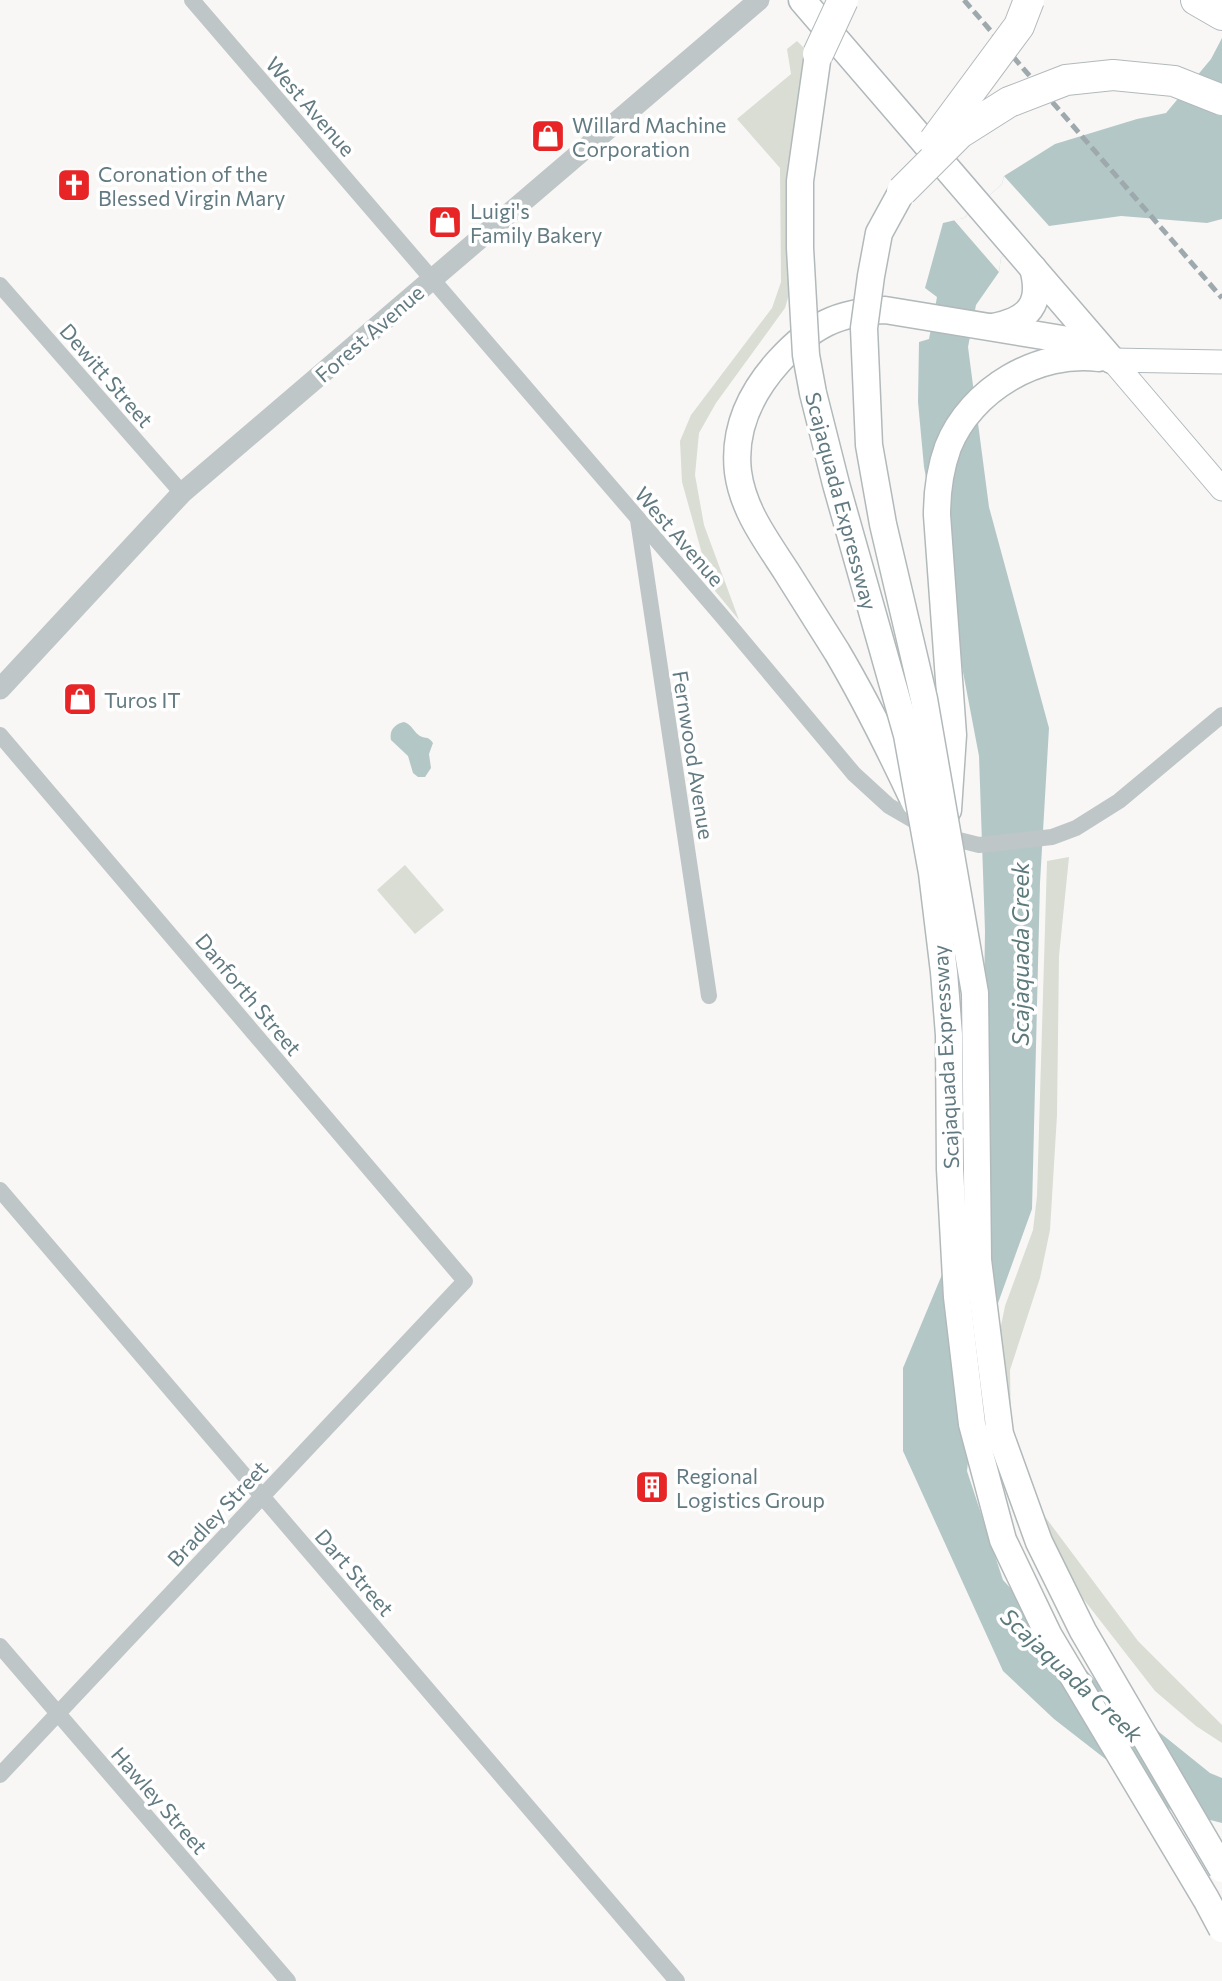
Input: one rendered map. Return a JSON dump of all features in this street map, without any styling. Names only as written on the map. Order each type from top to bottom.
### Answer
[{"type":"highway","points":[[818,54],[830,0]]},
{"type":"highway","points":[[818,54],[843,0]]},
{"type":"highway","points":[[902,191],[922,156],[1019,26],[1029,0]]},
{"type":"highway","points":[[1196,0],[1222,15]]},
{"type":"highway","points":[[902,191],[960,133],[1009,102],[1066,80],[1114,75],[1174,81],[1222,100]]},
{"type":"main road","points":[[802,0],[1222,489]]},
{"type":"main road","name":"Scajaquada Expressway","points":[[818,54],[800,181],[800,260],[806,355],[836,484],[907,735],[935,822],[975,993],[978,1260],[1000,1434],[1039,1542],[1083,1631],[1222,1869]]},
{"type":"main road","name":"Scajaquada Expressway","points":[[902,191],[879,233],[869,289],[864,328],[869,445],[883,524],[924,699],[944,972],[957,1297],[972,1424],[1003,1541],[1049,1636],[1222,1929]]},
{"type":"main road","points":[[981,326],[1013,323],[1030,310],[1036,298],[1038,284],[1033,268]]},
{"type":"main road","points":[[935,822],[797,588],[752,519],[742,493],[736,449],[738,434],[748,406],[757,389],[784,355],[810,331],[827,320],[864,311],[885,310],[1074,341],[1111,360]]},
{"type":"main road","points":[[935,822],[953,735],[937,492],[949,445],[961,424],[989,391],[1010,377],[1048,362],[1081,356],[1111,360],[1222,362]]},
{"type":"street","name":"West Avenue","points":[[192,0],[854,774],[889,806],[939,835],[978,845],[1044,838],[1076,828],[1119,800],[1222,715]]},
{"type":"street","name":"Forest Avenue","points":[[0,689],[182,493],[759,0]]},
{"type":"street","name":"Dewitt Street","points":[[0,285],[182,493]]},
{"type":"street","name":"Fernwood Avenue","points":[[638,520],[709,996]]},
{"type":"street","name":"Danforth Street","points":[[0,735],[465,1281]]},
{"type":"street","name":"Dart Street","points":[[0,1190],[677,1981]]},
{"type":"street","name":"Bradley Street","points":[[0,1775],[465,1281]]},
{"type":"street","name":"Hawley Street","points":[[0,1646],[288,1981]]},
{"type":"shaded area","points":[[797,41],[805,49],[799,98],[790,291],[785,308],[716,403],[699,433],[695,475],[704,525],[739,620],[711,586],[682,482],[680,441],[691,415],[772,308],[781,282],[780,168],[737,119],[791,74],[787,49]]},
{"type":"shaded area","points":[[1069,857],[1059,956],[1057,1115],[1050,1230],[1040,1278],[1010,1370],[1011,1430],[1040,1510],[1138,1641],[1222,1725],[1222,1743],[1196,1726],[1155,1691],[1067,1578],[986,1398],[1005,1306],[1033,1230],[1037,1196],[1047,861]]},
{"type":"shaded area","points":[[405,865],[444,910],[415,934],[377,890]]},
{"type":"water","name":"Scajaquada Creek","points":[[1222,38],[1222,219],[1207,223],[1121,216],[1039,225],[1001,258],[999,272],[976,305],[968,347],[989,507],[1049,728],[1040,883],[1032,1209],[980,1353],[967,1471],[1003,1580],[1097,1682],[1210,1773],[1222,1778],[1222,1823],[1171,1810],[1054,1719],[1003,1671],[903,1451],[903,1368],[946,1265],[976,1160],[983,1064],[985,931],[979,756],[924,467],[918,402],[919,342],[929,339],[937,297],[925,288],[943,223],[964,218],[1002,184],[1004,176],[1055,144],[1166,113],[1211,59]]},
{"type":"water","points":[[404,722],[433,743],[429,754],[431,768],[425,777],[418,777],[413,773],[408,756],[391,740],[393,728]]},
{"type":"pier","points":[[1004,176],[1049,226],[1039,226],[1001,258],[999,272],[954,220],[964,218],[1002,184]]},
{"type":"railway","points":[[964,0],[1222,298]]},
{"type":"place","name":"Willard Machine Corporation","points":[[548,136]]},
{"type":"place","name":"Coronation of the Blessed Virgin Mary","points":[[74,185]]},
{"type":"place","name":"Luigi's Family Bakery","points":[[445,222]]},
{"type":"place","name":"Turos IT","points":[[80,699]]},
{"type":"place","name":"Regional Logistics Group","points":[[652,1487]]}]
